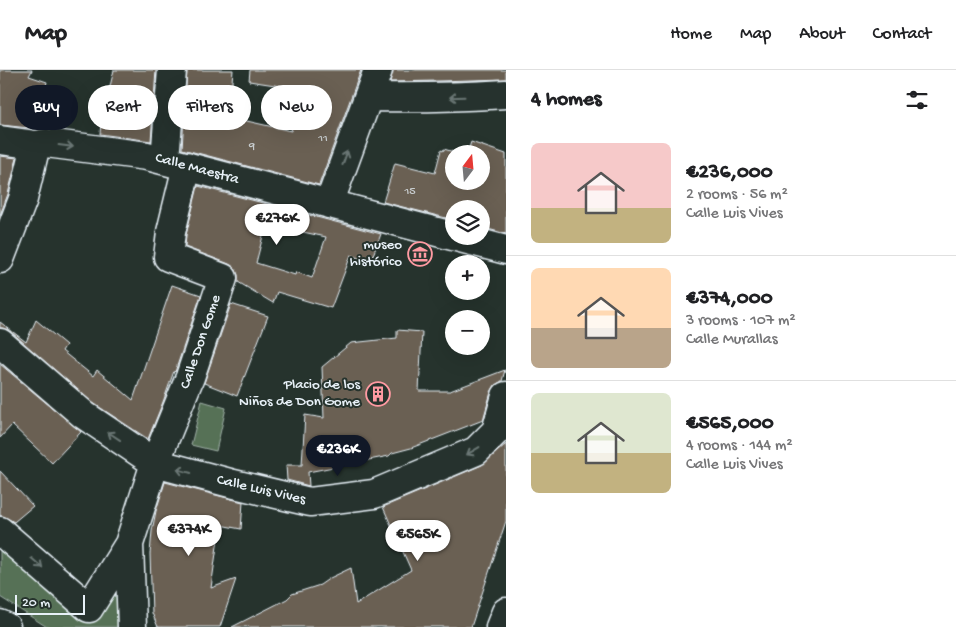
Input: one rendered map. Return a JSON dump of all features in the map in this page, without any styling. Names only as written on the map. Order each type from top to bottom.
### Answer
[{"type":"street","points":[[172,70],[176,163]]},
{"type":"street","points":[[329,204],[378,70]]},
{"type":"street","points":[[368,96],[458,98],[506,94]]},
{"type":"street","name":"Calle Maestra","points":[[0,140],[36,144],[46,143],[147,156],[506,250]]},
{"type":"street","points":[[0,259],[23,199],[36,144]]},
{"type":"street","name":"Calle Don Gome","points":[[129,544],[155,463],[190,377],[222,278],[168,257],[176,163]]},
{"type":"street","name":"Calle Luis Vives","points":[[0,343],[84,415],[155,463],[310,502],[374,494],[476,451],[496,431],[506,396]]},
{"type":"street","points":[[0,531],[89,608],[129,544]]},
{"type":"street","points":[[129,544],[132,627]]},
{"type":"street","points":[[500,627],[506,612]]},
{"type":"street","points":[[0,624],[6,627]]},
{"type":"green space","points":[[202,401],[226,408],[216,451],[191,445]]},
{"type":"green space","points":[[0,543],[79,611],[122,572],[119,627],[47,627],[0,597]]},
{"type":"building","points":[[0,70],[32,70],[29,76],[47,82],[46,85],[15,85],[15,126],[0,125]]},
{"type":"building","points":[[114,70],[156,70],[155,85],[110,85]]},
{"type":"building","points":[[187,70],[233,70],[232,85],[186,85]]},
{"type":"building","points":[[250,70],[361,70],[319,185],[182,149],[183,130],[251,130],[251,122],[261,124],[261,130],[332,130],[332,85],[275,85],[249,81]]},
{"type":"building","points":[[393,70],[506,70],[506,79],[390,82]]},
{"type":"building","points":[[100,130],[152,130],[151,141],[100,134]]},
{"type":"building","points":[[444,149],[445,190],[490,190],[490,149],[506,154],[506,234],[490,230],[490,200],[445,200],[445,218],[383,202],[395,163],[435,173],[441,150],[443,151]]},
{"type":"building","points":[[0,156],[17,158],[8,194],[0,215]]},
{"type":"building","points":[[198,186],[381,234],[370,263],[351,255],[331,308],[277,292],[273,303],[238,282],[235,268],[229,264],[185,247],[186,235]],"holes":[[[266,224],[326,237],[312,278],[296,272],[295,275],[256,263]]]},
{"type":"building","points":[[172,285],[201,295],[175,372],[148,439],[93,403],[10,331],[0,328],[0,322],[26,342],[36,320],[66,345],[62,351],[93,376],[97,370],[133,400]]},
{"type":"building","points":[[231,304],[268,316],[237,396],[204,383]]},
{"type":"building","name":"Placio de los Niños de Don Gome","points":[[397,330],[422,332],[419,391],[450,391],[505,370],[502,381],[495,385],[491,392],[483,420],[411,448],[392,453],[389,456],[308,472],[309,486],[287,480],[286,465],[302,465],[305,415],[324,418],[322,367],[351,343],[397,338]]},
{"type":"building","points":[[0,364],[81,432],[52,463],[12,425],[0,438]]},
{"type":"building","points":[[506,444],[506,521],[471,627],[232,627],[287,599],[292,594],[320,585],[351,568],[356,604],[411,570],[383,507],[482,465]]},
{"type":"building","points":[[0,471],[33,506],[14,522],[0,516]]},
{"type":"building","points":[[165,482],[243,502],[241,529],[220,525],[211,588],[236,579],[220,627],[158,627],[152,613],[150,554],[152,531]]},
{"type":"place","name":"museo histórico","points":[[420,254]]},
{"type":"place","name":"Placio de los Niños de Don Gome","points":[[378,394]]}]
